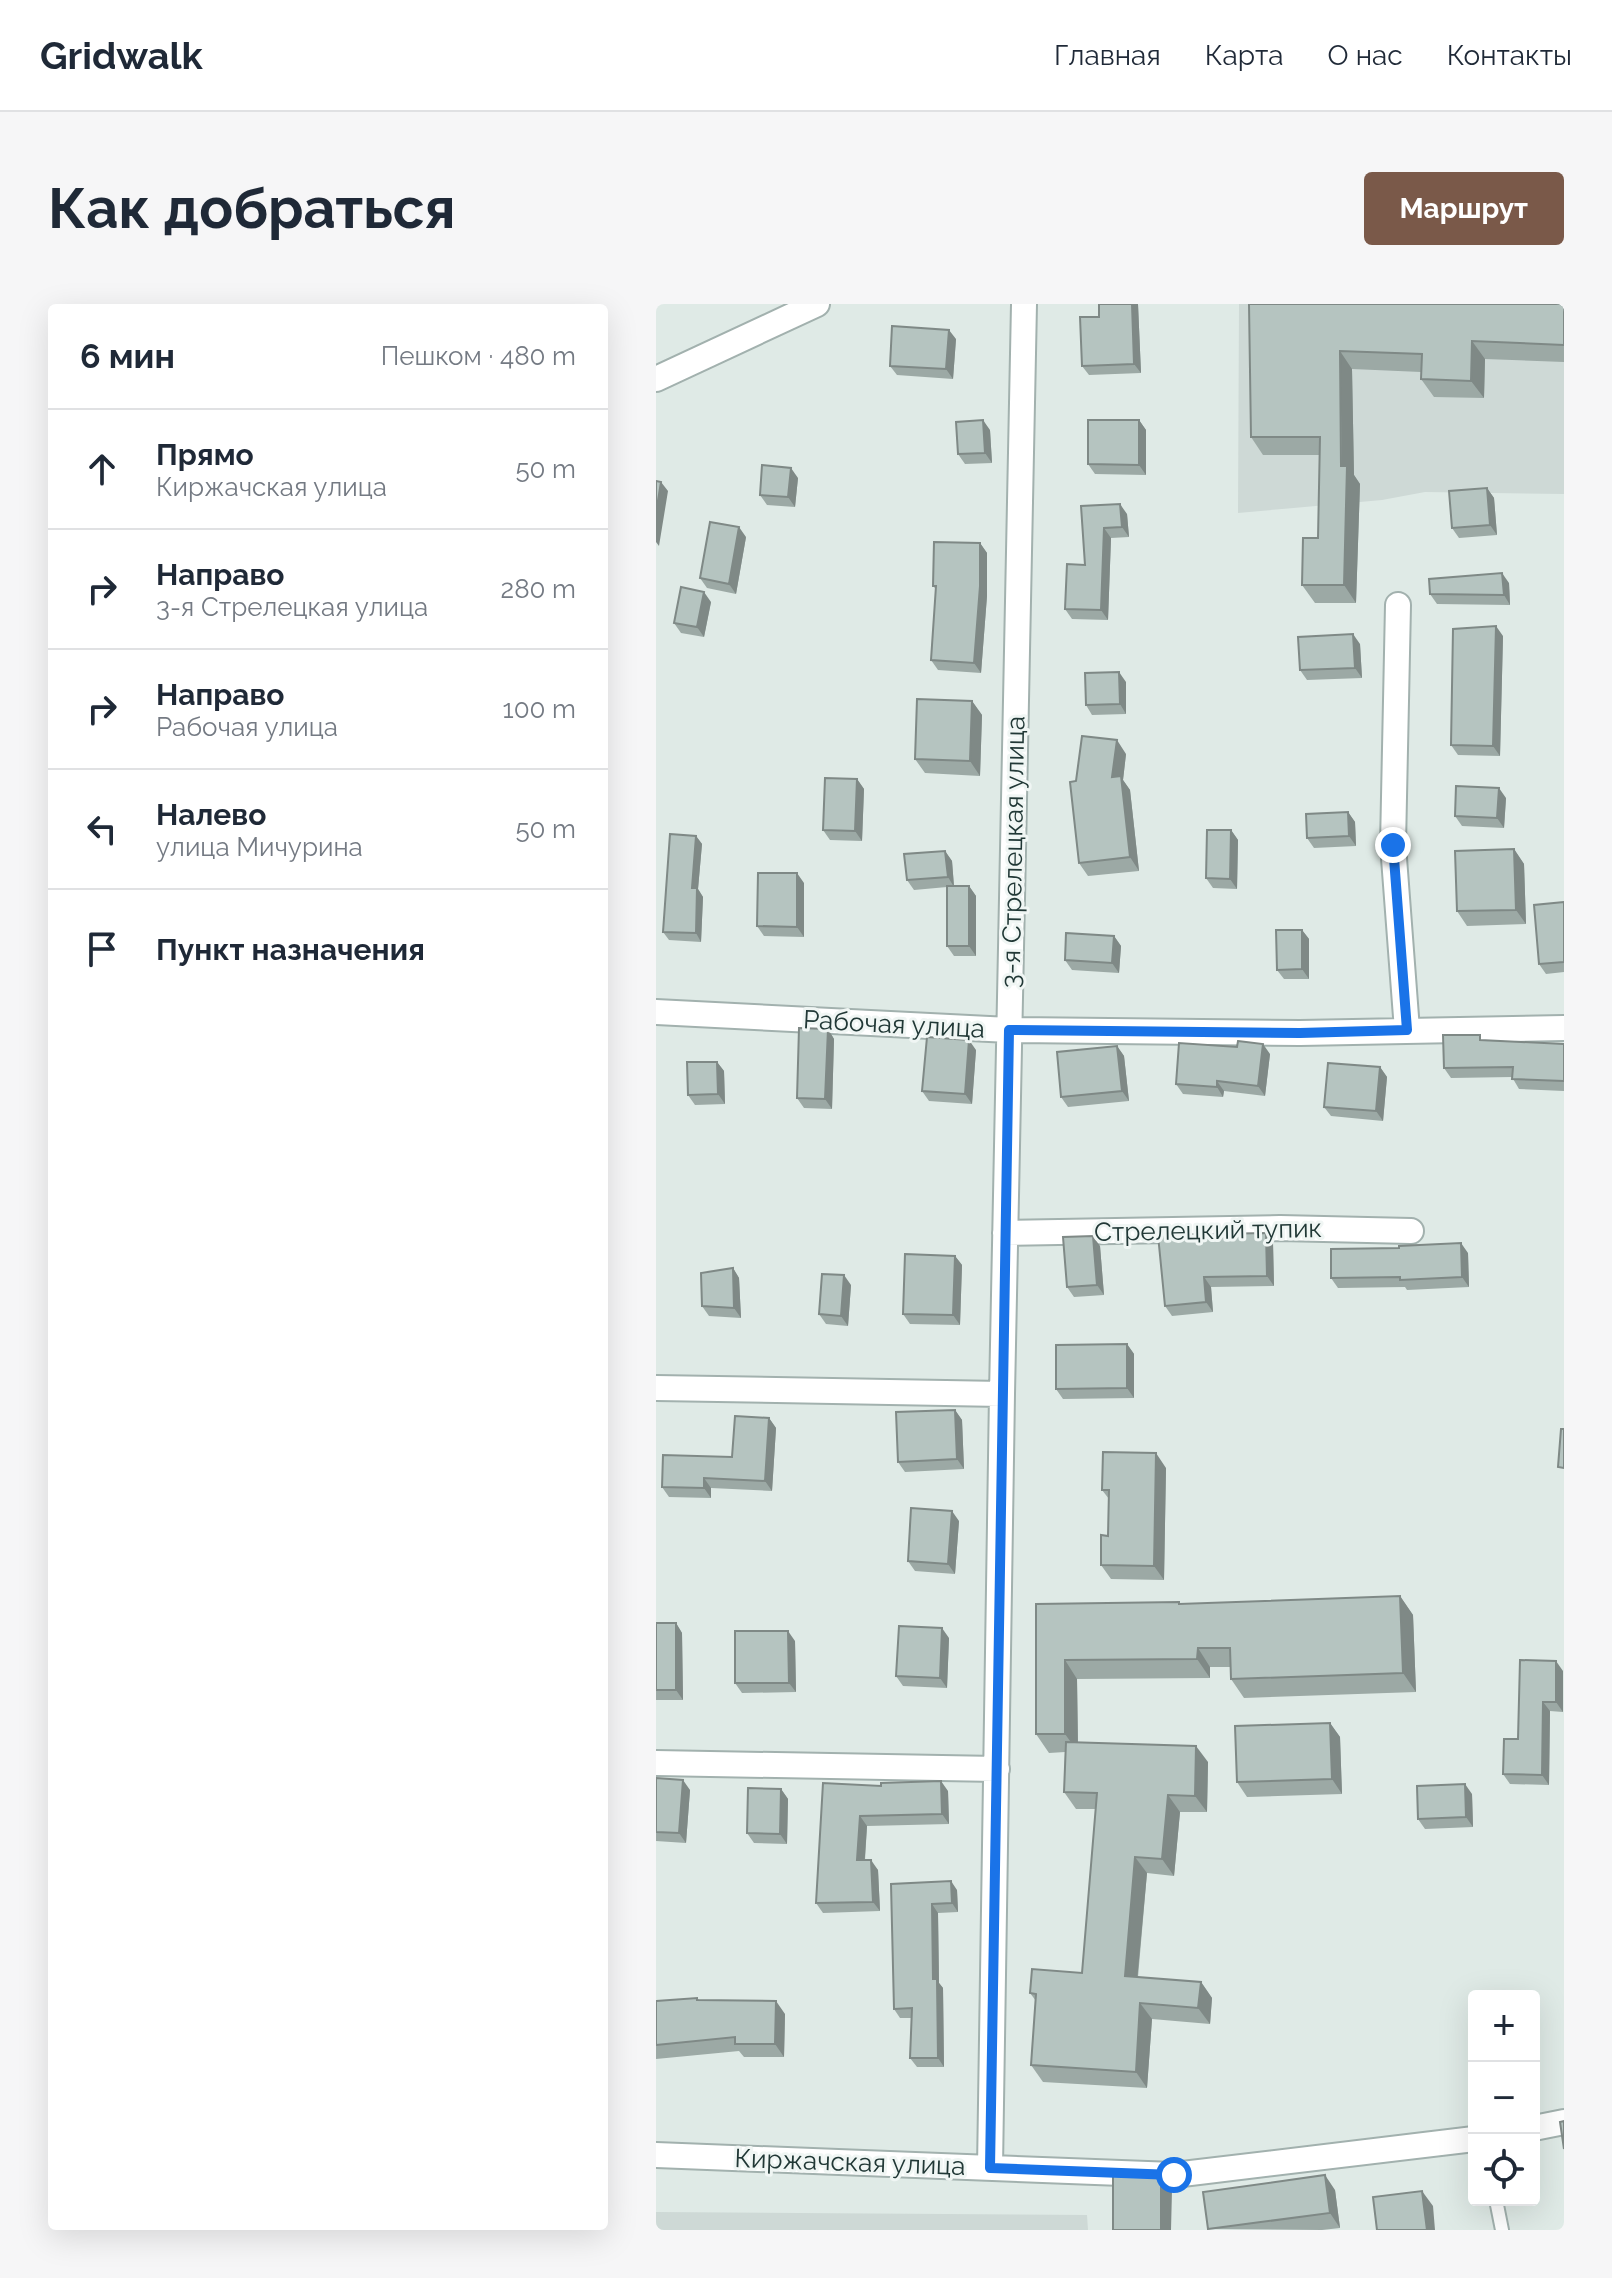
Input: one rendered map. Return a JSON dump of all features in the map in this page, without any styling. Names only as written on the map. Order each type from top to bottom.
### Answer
[{"type":"street","points":[[656,379],[817,304]]},
{"type":"street","name":"3-я Стрелецкая улица","points":[[990,2168],[1024,304]]},
{"type":"street","points":[[1398,605],[1393,845],[1407,1030]]},
{"type":"street","name":"Рабочая улица","points":[[656,1012],[1009,1030],[1300,1033],[1564,1028]]},
{"type":"street","name":"Стрелецкий тупик","points":[[1005,1233],[1280,1228],[1411,1231]]},
{"type":"street","points":[[656,1388],[1002,1394]]},
{"type":"street","points":[[656,1763],[997,1769]]},
{"type":"street","points":[[1540,2127],[1564,2122]]},
{"type":"street","name":"Киржачская улица","points":[[656,2155],[1174,2175],[1468,2140]]},
{"type":"lane","points":[[1497,2206],[1502,2230]]},
{"type":"shaded area","points":[[1239,304],[1564,304],[1564,494],[1425,492],[1382,500],[1238,513]]},
{"type":"shaded area","points":[[656,2212],[1087,2215],[1088,2230],[656,2230]]},
{"type":"building","points":[[1099,304],[1132,304],[1134,364],[1082,366],[1080,317],[1099,317]]},
{"type":"building","points":[[1249,304],[1564,304],[1564,345],[1472,341],[1471,381],[1421,379],[1422,354],[1340,351],[1341,466],[1347,466],[1344,585],[1302,585],[1303,538],[1318,538],[1320,437],[1251,437]]},
{"type":"building","points":[[892,326],[949,330],[946,369],[890,366]]},
{"type":"building","points":[[983,420],[985,453],[958,454],[956,422]]},
{"type":"building","points":[[1088,420],[1139,420],[1139,465],[1088,464]]},
{"type":"building","points":[[762,465],[791,468],[788,497],[760,495]]},
{"type":"building","points":[[656,481],[661,482],[656,513]]},
{"type":"building","points":[[1487,488],[1490,525],[1452,528],[1449,491]]},
{"type":"building","points":[[1120,504],[1122,527],[1104,528],[1101,610],[1065,609],[1067,564],[1085,565],[1081,506]]},
{"type":"building","points":[[710,522],[739,527],[729,584],[700,578]]},
{"type":"building","points":[[934,542],[980,543],[974,663],[931,660],[936,586],[933,586]]},
{"type":"building","points":[[1502,573],[1504,595],[1430,594],[1429,579]]},
{"type":"building","points":[[681,587],[704,592],[697,627],[674,623]]},
{"type":"building","points":[[1496,626],[1493,746],[1451,745],[1453,629]]},
{"type":"building","points":[[1353,634],[1355,668],[1300,670],[1298,637]]},
{"type":"building","points":[[1119,672],[1120,704],[1086,705],[1085,673]]},
{"type":"building","points":[[917,699],[972,701],[970,761],[915,759]]},
{"type":"building","points":[[1082,736],[1117,740],[1112,777],[1121,776],[1130,857],[1079,863],[1070,782],[1076,781]]},
{"type":"building","points":[[825,778],[857,779],[855,831],[823,830]]},
{"type":"building","points":[[1456,786],[1499,788],[1497,818],[1455,816]]},
{"type":"building","points":[[1348,812],[1349,836],[1307,838],[1306,814]]},
{"type":"building","points":[[1207,830],[1231,830],[1230,879],[1206,878]]},
{"type":"building","points":[[670,834],[696,836],[692,888],[697,888],[696,933],[663,932]]},
{"type":"building","points":[[1514,849],[1516,910],[1457,911],[1455,851]]},
{"type":"building","points":[[945,851],[948,877],[907,880],[904,854]]},
{"type":"building","points":[[758,873],[797,873],[797,927],[757,926]]},
{"type":"building","points":[[947,886],[969,886],[969,946],[947,946]]},
{"type":"building","points":[[1564,902],[1564,962],[1539,964],[1534,905]]},
{"type":"building","points":[[1276,930],[1302,930],[1302,969],[1277,970]]},
{"type":"building","points":[[1066,933],[1114,936],[1112,963],[1065,960]]},
{"type":"building","points":[[799,1028],[828,1029],[825,1099],[797,1098]]},
{"type":"building","points":[[1443,1035],[1480,1035],[1480,1040],[1564,1044],[1564,1081],[1512,1079],[1513,1067],[1444,1068]]},
{"type":"building","points":[[927,1037],[969,1040],[965,1094],[922,1091]]},
{"type":"building","points":[[1238,1041],[1263,1044],[1258,1086],[1217,1081],[1217,1087],[1176,1084],[1179,1043],[1237,1047]]},
{"type":"building","points":[[1117,1046],[1122,1091],[1061,1097],[1057,1052]]},
{"type":"building","points":[[687,1062],[717,1062],[718,1094],[688,1095]]},
{"type":"building","points":[[1328,1063],[1380,1067],[1376,1111],[1324,1107]]},
{"type":"building","points":[[1266,1233],[1267,1276],[1204,1277],[1206,1302],[1165,1306],[1158,1235]]},
{"type":"building","points":[[1093,1236],[1097,1285],[1067,1287],[1063,1237]]},
{"type":"building","points":[[1461,1243],[1462,1277],[1400,1280],[1400,1277],[1331,1278],[1331,1249]]},
{"type":"building","points":[[905,1254],[955,1256],[953,1315],[903,1314]]},
{"type":"building","points":[[733,1268],[734,1308],[702,1306],[701,1273]]},
{"type":"building","points":[[822,1274],[844,1275],[841,1316],[819,1314]]},
{"type":"building","points":[[1127,1344],[1127,1388],[1056,1389],[1056,1345]]},
{"type":"building","points":[[955,1410],[957,1459],[898,1462],[896,1412]]},
{"type":"building","points":[[735,1416],[769,1418],[765,1481],[704,1478],[704,1488],[662,1487],[663,1455],[732,1457]]},
{"type":"building","points":[[1561,1429],[1564,1429],[1564,1468],[1558,1467]]},
{"type":"building","points":[[1103,1452],[1156,1453],[1154,1566],[1101,1565],[1101,1535],[1108,1536],[1109,1490],[1102,1490]]},
{"type":"building","points":[[911,1508],[952,1511],[948,1564],[908,1561]]},
{"type":"building","points":[[1400,1596],[1403,1673],[1231,1679],[1230,1648],[1198,1648],[1197,1659],[1065,1660],[1065,1734],[1036,1734],[1036,1604],[1179,1604]]},
{"type":"building","points":[[656,1623],[676,1623],[676,1690],[656,1690]]},
{"type":"building","points":[[899,1626],[942,1628],[940,1678],[896,1676]]},
{"type":"building","points":[[735,1631],[788,1631],[789,1683],[735,1683]]},
{"type":"building","points":[[1520,1660],[1556,1661],[1556,1702],[1543,1702],[1542,1775],[1503,1774],[1504,1739],[1518,1739]]},
{"type":"building","points":[[1330,1723],[1332,1779],[1237,1782],[1235,1726]]},
{"type":"building","points":[[1066,1742],[1196,1746],[1195,1796],[1168,1795],[1162,1859],[1135,1857],[1125,1976],[1201,1982],[1198,2008],[1140,2003],[1136,2072],[1031,2065],[1036,1994],[1030,1993],[1032,1969],[1082,1973],[1097,1793],[1064,1792]]},
{"type":"building","points":[[656,1778],[683,1780],[679,1833],[656,1832]]},
{"type":"building","points":[[941,1781],[942,1814],[860,1816],[857,1860],[871,1860],[873,1902],[816,1903],[823,1783],[881,1786],[881,1783]]},
{"type":"building","points":[[1465,1784],[1466,1817],[1418,1819],[1417,1786]]},
{"type":"building","points":[[748,1788],[781,1789],[780,1834],[747,1833]]},
{"type":"building","points":[[951,1881],[952,1903],[932,1904],[938,2058],[910,2058],[912,2008],[894,2009],[891,1884]]},
{"type":"building","points":[[697,1998],[776,2001],[775,2044],[735,2044],[735,2037],[656,2045],[656,2001]]},
{"type":"building","points":[[1564,2121],[1564,2149],[1560,2122]]},
{"type":"building","points":[[1325,2175],[1330,2213],[1208,2229],[1203,2192]]},
{"type":"building","points":[[1113,2176],[1161,2176],[1161,2230],[1113,2230]]},
{"type":"building","points":[[1422,2191],[1427,2230],[1377,2230],[1373,2197]]},
{"type":"route","points":[[1174,2175],[990,2168],[1009,1030],[1300,1033],[1407,1030],[1393,845]]}]
